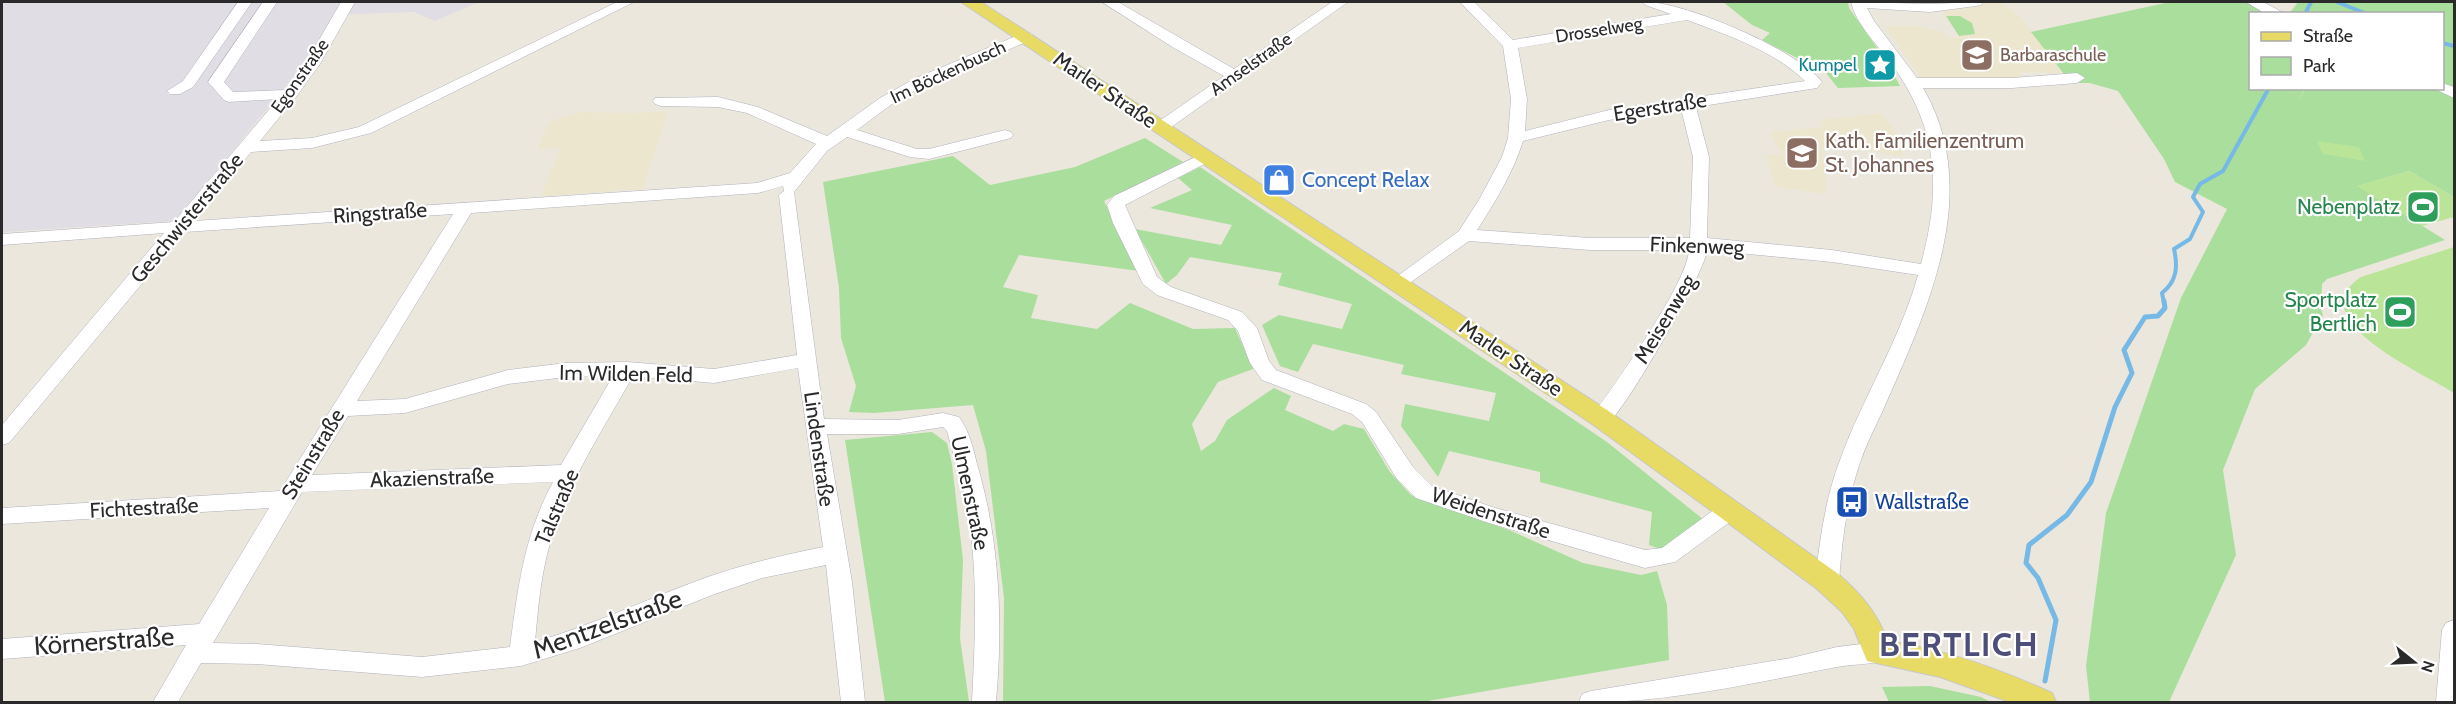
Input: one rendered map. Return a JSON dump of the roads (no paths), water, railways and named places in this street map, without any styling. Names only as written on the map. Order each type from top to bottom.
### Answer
[{"type":"main road","name":"Marler Straße","points":[[970,2],[1600,418],[1730,510],[1827,581],[1861,615],[1878,652]]},
{"type":"main road","points":[[1878,652],[1959,670],[2041,702]]},
{"type":"street","points":[[175,91],[188,84],[245,2]]},
{"type":"street","points":[[270,2],[216,82],[229,97],[291,94]]},
{"type":"street","name":"Egonstraße","points":[[247,147],[291,94],[312,64],[348,2]]},
{"type":"street","name":"Geschwisterstraße","points":[[2,438],[247,147],[312,143],[365,130],[627,2]]},
{"type":"street","points":[[1109,2],[1235,76]]},
{"type":"street","name":"Amselstraße","points":[[1161,127],[1341,2]]},
{"type":"street","points":[[1397,283],[1465,235],[1489,198],[1510,156],[1516,138],[1519,99],[1510,45],[1467,2]]},
{"type":"street","points":[[1650,2],[1688,15]]},
{"type":"street","points":[[1827,581],[1841,497],[1850,460],[1896,360],[1936,243],[1942,178],[1939,144],[1926,111],[1911,83],[1863,16],[1858,2],[1930,8],[1976,2]]},
{"type":"street","points":[[2253,2],[2275,12]]},
{"type":"street","name":"Drosselweg","points":[[1510,45],[1688,15]]},
{"type":"street","name":"Egerstraße","points":[[1516,138],[1609,115],[1806,86],[1815,82],[1795,63],[1688,15]]},
{"type":"street","name":"Im Böckenbusch","points":[[792,186],[828,143],[886,101],[921,81],[1026,38]]},
{"type":"street","points":[[1911,83],[2012,83],[2077,78]]},
{"type":"street","points":[[660,101],[718,102],[741,107],[828,143]]},
{"type":"street","name":"Meisenweg","points":[[1600,418],[1626,384],[1682,292],[1694,271],[1698,257],[1701,158],[1687,103]]},
{"type":"street","points":[[844,131],[916,154],[929,154],[1005,135]]},
{"type":"street","name":"Weidenstraße","points":[[1206,157],[1120,200],[1116,205],[1149,280],[1164,291],[1235,316],[1247,328],[1260,363],[1269,375],[1359,409],[1369,417],[1405,473],[1424,492],[1490,515],[1645,559],[1667,556],[1730,510]]},
{"type":"street","name":"Ringstraße","points":[[2,239],[792,186]]},
{"type":"street","name":"Lindenstraße","points":[[792,186],[807,360],[854,702]]},
{"type":"street","name":"Steinstraße","points":[[165,702],[340,409],[465,208]]},
{"type":"street","name":"Finkenweg","points":[[1465,235],[1590,244],[1711,244],[1832,256],[1928,271]]},
{"type":"street","name":"Im Wilden Feld","points":[[340,409],[405,406],[508,377],[566,370],[627,369],[714,376],[807,360]]},
{"type":"street","name":"Talstraße","points":[[521,656],[533,563],[549,518],[569,473],[627,369]]},
{"type":"street","name":"Ulmenstraße","points":[[815,426],[897,428],[943,420],[952,422],[957,429],[980,518],[985,565],[987,639],[984,702]]},
{"type":"street","name":"Akazienstraße","points":[[291,491],[569,473]]},
{"type":"street","name":"Fichtestraße","points":[[2,516],[291,491]]},
{"type":"street","name":"Mentzelstraße","points":[[201,643],[268,654],[422,667],[521,656],[572,641],[704,588],[762,569],[835,554]]},
{"type":"street","points":[[2448,702],[2454,630]]},
{"type":"street","name":"Körnerstraße","points":[[2,648],[201,643]]},
{"type":"street","points":[[1591,702],[1791,668],[1837,657],[1878,652]]},
{"type":"waterway","points":[[2306,12],[2311,2]]},
{"type":"waterway","points":[[2337,2],[2362,12]]},
{"type":"waterway","points":[[2444,44],[2454,46]]},
{"type":"waterway","points":[[2164,303],[2162,293],[2171,284],[2175,273],[2174,249],[2190,239],[2203,212],[2193,197],[2200,184],[2223,171],[2268,90]]},
{"type":"waterway","points":[[2045,681],[2056,620],[2038,578],[2026,563],[2029,545],[2067,515],[2091,482],[2115,407],[2132,373],[2124,350],[2145,317],[2158,316],[2165,308],[2164,301]]},
{"type":"place","name":"Barbaraschule","points":[[1977,55]]},
{"type":"place","name":"Kumpel","points":[[1880,65]]},
{"type":"place","name":"Kath. Familienzentrum St. Johannes","points":[[1802,153]]},
{"type":"place","name":"Concept Relax","points":[[1279,180]]},
{"type":"place","name":"Nebenplatz","points":[[2423,207]]},
{"type":"place","name":"Sportplatz Bertlich","points":[[2400,312]]},
{"type":"place","name":"Wallstraße","points":[[1852,502]]},
{"type":"district","name":"BERTLICH","points":[[1959,644]]}]
